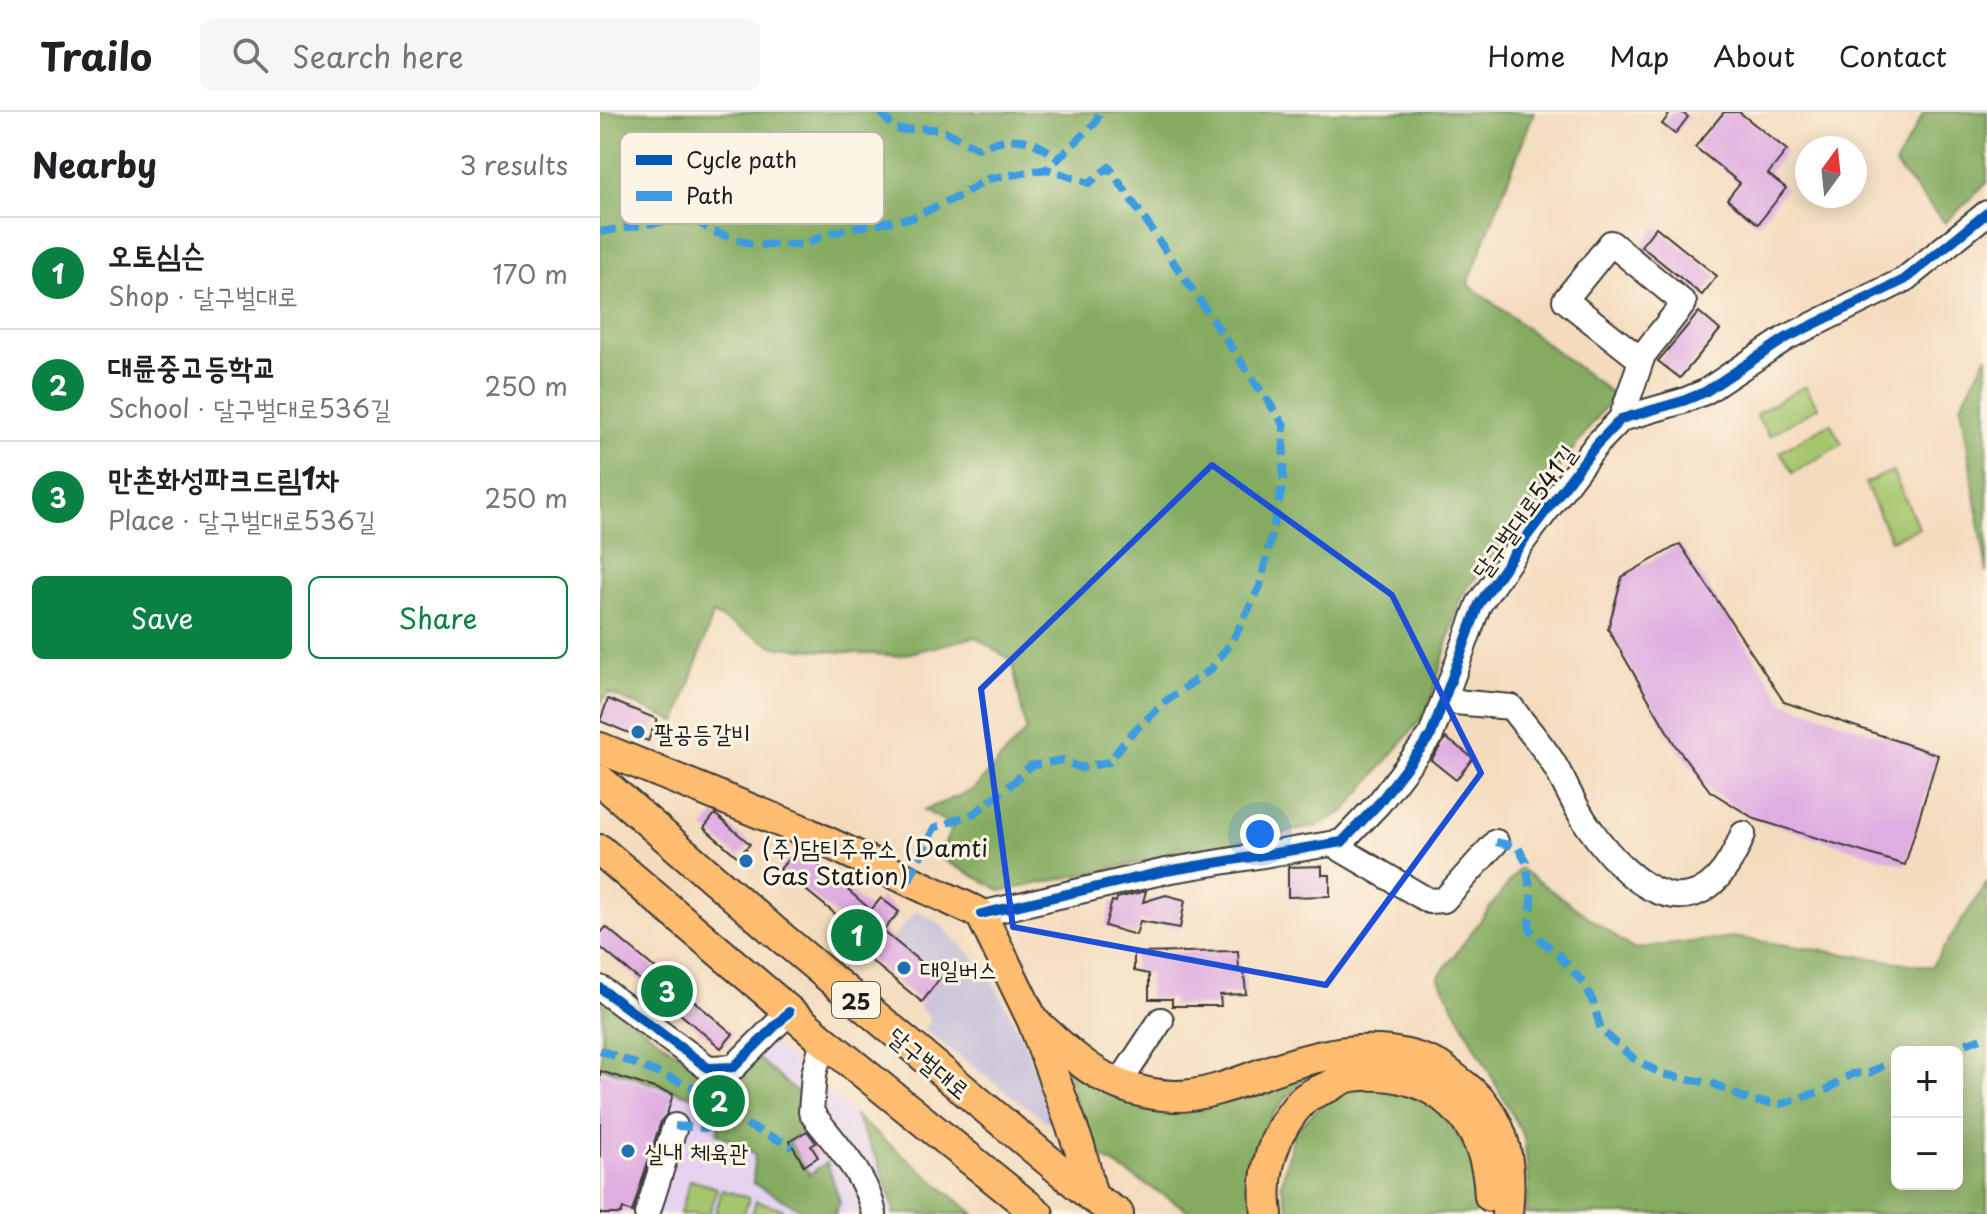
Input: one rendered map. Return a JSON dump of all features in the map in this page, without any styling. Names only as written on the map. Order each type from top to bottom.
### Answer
[{"type":"main road","points":[[600,748],[799,829],[981,914],[1033,1021],[1080,1149],[1092,1197]]},
{"type":"main road","name":"달구벌대로","points":[[600,780],[775,932],[1092,1197],[1118,1214]]},
{"type":"main road","name":"달구벌대로","points":[[600,850],[789,1012],[1038,1214]]},
{"type":"main road","points":[[1033,1021],[1080,1063],[1132,1091],[1177,1096],[1228,1086],[1270,1071],[1362,1049],[1397,1052],[1439,1067],[1480,1099],[1501,1132],[1510,1179],[1507,1214]]},
{"type":"main road","points":[[1267,1214],[1264,1192],[1268,1163],[1279,1134],[1304,1098],[1349,1076],[1401,1076],[1442,1095],[1470,1122],[1489,1168],[1487,1214]]},
{"type":"street","points":[[1621,419],[1705,392],[1786,338],[1904,280],[1987,213]]},
{"type":"street","points":[[1621,419],[1641,360],[1684,303],[1611,243],[1565,300],[1641,360]]},
{"type":"street","name":"달구벌대로541길","points":[[1332,844],[1342,842],[1396,781],[1431,735],[1479,604],[1579,468],[1621,419]]},
{"type":"street","points":[[1444,701],[1511,707],[1552,760],[1587,825],[1622,868],[1652,890],[1674,898],[1697,893],[1718,880],[1735,855],[1743,834]]},
{"type":"street","points":[[981,914],[1166,871],[1332,844],[1429,901],[1444,900],[1496,842]]},
{"type":"street","points":[[600,988],[708,1068],[734,1067],[789,1012]]},
{"type":"street","points":[[1118,1085],[1161,1020]]},
{"type":"street","points":[[823,1040],[814,1074],[811,1112],[859,1176],[871,1199],[874,1214]]},
{"type":"street","points":[[647,1214],[675,1126]]},
{"type":"highlighted area","points":[[1212,465],[1392,595],[1481,773],[1326,985],[1013,927],[981,689]]},
{"type":"shaded area","name":"대일버스","points":[[917,910],[938,923],[987,970],[1021,1036],[1056,1120],[1047,1122],[923,1029],[931,1018],[918,1007],[940,978],[892,939]]},
{"type":"shaded area","points":[[600,997],[724,1087],[769,1040],[974,1214],[600,1214]]},
{"type":"green space","points":[[600,112],[1534,112],[1468,284],[1614,395],[1461,597],[1427,712],[1345,811],[1317,826],[1002,891],[938,857],[953,826],[924,810],[973,790],[1026,731],[1012,661],[975,637],[898,656],[775,647],[713,614],[677,722],[608,693],[600,704]]},
{"type":"green space","points":[[1924,112],[1987,112],[1987,183],[1945,223],[1895,165]]},
{"type":"green space","points":[[1987,355],[1987,573],[1961,405]]},
{"type":"green space","points":[[1805,386],[1818,407],[1769,436],[1756,414]]},
{"type":"green space","points":[[1830,423],[1842,444],[1793,473],[1780,452]]},
{"type":"green space","points":[[1892,471],[1919,528],[1891,540],[1865,483]]},
{"type":"green space","points":[[1520,868],[1633,949],[1732,937],[1931,967],[1987,883],[1987,1214],[1525,1214],[1529,1185],[1524,1137],[1438,977]]},
{"type":"green space","points":[[600,997],[724,1087],[754,1055],[801,1096],[802,1134],[790,1142],[809,1174],[827,1162],[840,1202],[835,1214],[809,1214],[753,1183],[755,1154],[717,1133],[725,1107],[601,1067],[603,1006],[600,1005]]},
{"type":"green space","points":[[1063,1060],[1106,1092],[1312,1069],[1272,1115],[1254,1167],[1255,1214],[1194,1214],[1091,1150]]},
{"type":"green space","points":[[1389,1083],[1439,1101],[1478,1172],[1476,1214],[1290,1214],[1281,1184],[1295,1130],[1336,1092]]},
{"type":"green space","points":[[854,1115],[974,1214],[893,1214],[880,1165]]},
{"type":"green space","points":[[690,1180],[717,1188],[709,1214],[680,1214]]},
{"type":"green space","points":[[722,1190],[749,1198],[744,1214],[715,1214]]},
{"type":"green space","points":[[756,1201],[783,1209],[781,1214],[752,1214]]},
{"type":"building","points":[[1671,112],[1681,112],[1688,117],[1675,134],[1662,124]]},
{"type":"building","points":[[1724,112],[1739,112],[1787,150],[1768,174],[1786,188],[1758,224],[1727,199],[1740,183],[1695,147]]},
{"type":"building","points":[[1656,227],[1717,276],[1702,295],[1641,246]]},
{"type":"building","points":[[1699,312],[1720,330],[1680,378],[1658,361]]},
{"type":"building","points":[[1680,544],[1784,702],[1938,755],[1905,865],[1755,819],[1710,791],[1675,745],[1608,629],[1622,577]]},
{"type":"building","points":[[608,699],[657,719],[648,741],[600,721]]},
{"type":"building","points":[[1446,738],[1473,758],[1456,780],[1431,760]]},
{"type":"building","points":[[715,814],[750,844],[738,857],[704,828]]},
{"type":"building","points":[[806,854],[871,910],[881,898],[899,912],[883,931],[940,978],[922,1002],[842,937],[839,942],[828,932],[839,917],[780,869],[791,856]]},
{"type":"building","points":[[1322,866],[1322,875],[1330,875],[1330,896],[1288,897],[1288,867]]},
{"type":"building","points":[[1146,891],[1143,902],[1166,895],[1185,900],[1180,928],[1140,921],[1136,935],[1105,926],[1112,901]]},
{"type":"building","points":[[606,927],[733,1034],[721,1048],[600,947],[600,934]]},
{"type":"building","points":[[1238,951],[1239,971],[1244,971],[1246,994],[1220,995],[1221,1006],[1172,1006],[1172,999],[1149,999],[1149,974],[1134,971],[1134,953]]},
{"type":"building","name":"실내 체육관","points":[[600,1071],[673,1094],[667,1114],[661,1121],[632,1212],[623,1209],[621,1214],[600,1214]]},
{"type":"building","points":[[807,1131],[816,1143],[811,1146],[818,1157],[804,1166],[790,1141]]},
{"type":"marked path","points":[[881,112],[894,129],[935,129],[978,148],[1011,139],[1020,140],[1039,146],[1059,158],[1095,123],[1100,112]]},
{"type":"marked path","points":[[884,223],[912,218],[987,179],[1047,169],[1059,158]]},
{"type":"marked path","points":[[909,880],[934,828],[975,813],[1030,766],[1062,760],[1081,768],[1109,762],[1130,735],[1166,701],[1210,670],[1232,642],[1260,586],[1283,483],[1284,425],[1109,167],[1089,183],[1047,169]]},
{"type":"marked path","points":[[600,232],[648,224]]},
{"type":"marked path","points":[[701,224],[714,232],[755,245],[807,244],[821,236],[875,224]]},
{"type":"marked path","points":[[1496,842],[1518,847],[1526,862],[1532,902],[1529,925],[1532,933],[1558,954],[1585,985],[1601,1030],[1633,1058],[1662,1074],[1714,1084],[1750,1101],[1782,1104],[1828,1089],[1852,1074],[1869,1073],[1891,1062]]},
{"type":"marked path","points":[[1960,1046],[1987,1036]]},
{"type":"marked path","points":[[600,1050],[713,1095],[726,1115],[793,1147]]},
{"type":"marked path","points":[[675,1126],[707,1128],[726,1115]]},
{"type":"cycle path","points":[[981,914],[1166,871],[1342,842],[1379,803],[1431,735],[1479,604],[1597,444],[1621,419],[1705,392],[1786,338],[1904,280],[1987,213]]},
{"type":"cycle path","points":[[600,988],[708,1068],[734,1067],[789,1012]]},
{"type":"place","name":"팔공등갈비","points":[[638,732]]},
{"type":"place","name":"(주)담티주유소 (Damti Gas Station)","points":[[746,861]]},
{"type":"place","name":"오토심슨","points":[[857,935]]},
{"type":"place","name":"대일버스","points":[[904,968]]},
{"type":"place","name":"만촌화성파크드림1차","points":[[667,991]]},
{"type":"place","name":"대륜중고등학교","points":[[719,1101]]},
{"type":"place","name":"실내 체육관","points":[[628,1151]]}]
